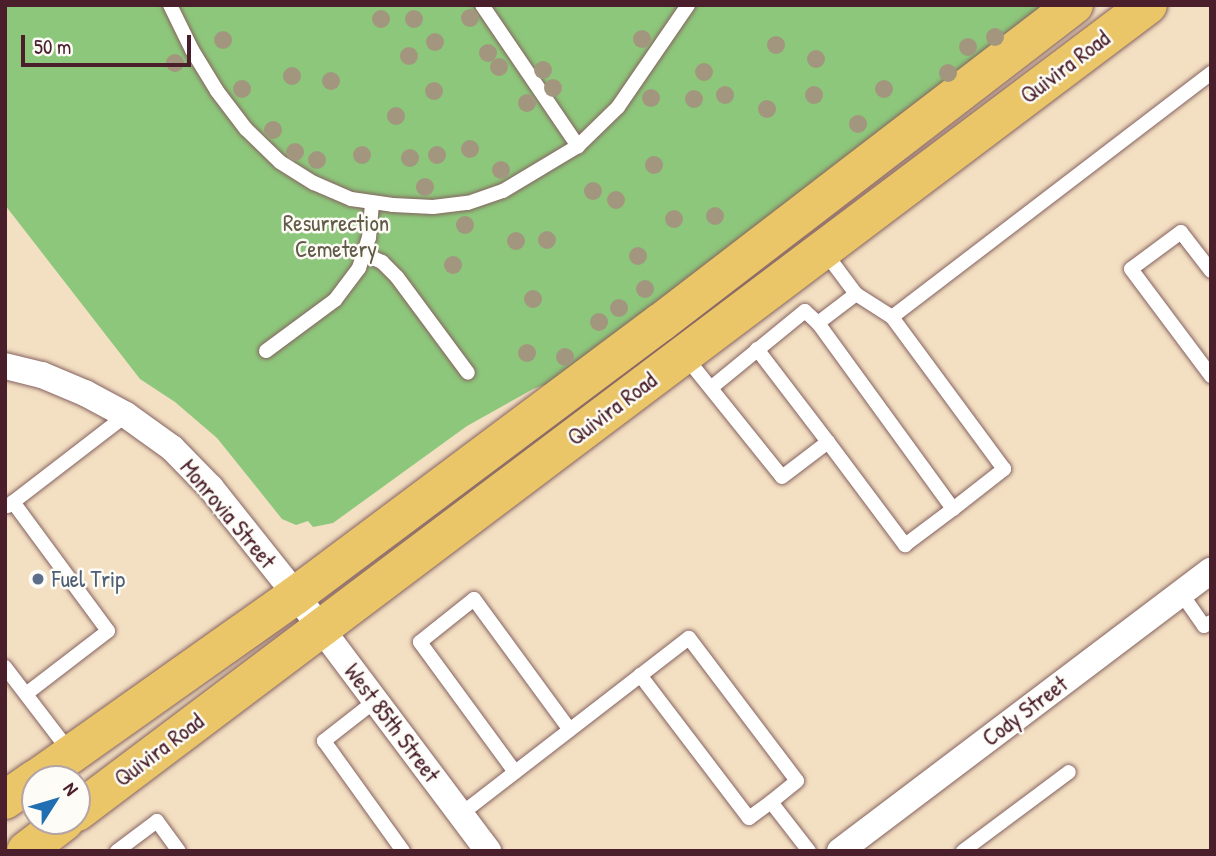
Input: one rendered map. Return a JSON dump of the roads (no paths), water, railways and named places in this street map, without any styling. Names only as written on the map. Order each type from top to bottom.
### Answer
[{"type":"main road","name":"Quivira Road","points":[[55,765],[296,595],[660,323],[1073,5]]},
{"type":"main road","name":"Quivira Road","points":[[91,801],[1148,5]]},
{"type":"main road","points":[[660,323],[684,355]]},
{"type":"main road","name":"Quivira Road","points":[[5,800],[21,789]]},
{"type":"main road","points":[[26,851],[47,835]]},
{"type":"street","name":"Monrovia Street","points":[[5,366],[42,375],[85,393],[126,415],[172,448],[211,488],[296,595]]},
{"type":"street","name":"Cody Street","points":[[839,851],[1211,570]]},
{"type":"street","name":"West 85th Street","points":[[296,595],[488,851]]},
{"type":"lane","points":[[170,5],[192,50],[217,91],[280,162],[314,183],[351,199],[433,207],[468,203],[503,191],[578,146],[618,107],[688,5]]},
{"type":"lane","points":[[482,5],[578,146]]},
{"type":"lane","points":[[892,317],[1211,73]]},
{"type":"lane","points":[[266,351],[335,300],[359,268],[369,238],[372,202]]},
{"type":"lane","points":[[1211,271],[1181,232],[1131,269],[1211,376]]},
{"type":"lane","points":[[757,349],[905,545],[1004,469],[892,317],[856,294],[823,250]]},
{"type":"lane","points":[[364,254],[382,262],[397,276],[468,373]]},
{"type":"lane","points":[[818,323],[856,294]]},
{"type":"lane","points":[[712,387],[805,312],[818,323],[953,509]]},
{"type":"lane","points":[[684,355],[782,477],[828,442]]},
{"type":"lane","points":[[26,694],[108,631],[9,505],[126,415]]},
{"type":"lane","points":[[1181,593],[1205,626],[1211,622]]},
{"type":"lane","points":[[515,772],[420,642],[474,599],[570,730]]},
{"type":"lane","points":[[461,814],[689,638],[797,781],[748,818],[640,676]]},
{"type":"lane","points":[[5,667],[71,754]]},
{"type":"lane","points":[[375,701],[324,741],[403,851]]},
{"type":"lane","points":[[963,851],[1069,772]]},
{"type":"lane","points":[[771,802],[808,851]]},
{"type":"lane","points":[[117,851],[157,821],[179,851]]},
{"type":"place","name":"Fuel Trip","points":[[38,579]]},
{"type":"park label","name":"Resurrection Cemetery","points":[[336,236]]}]
